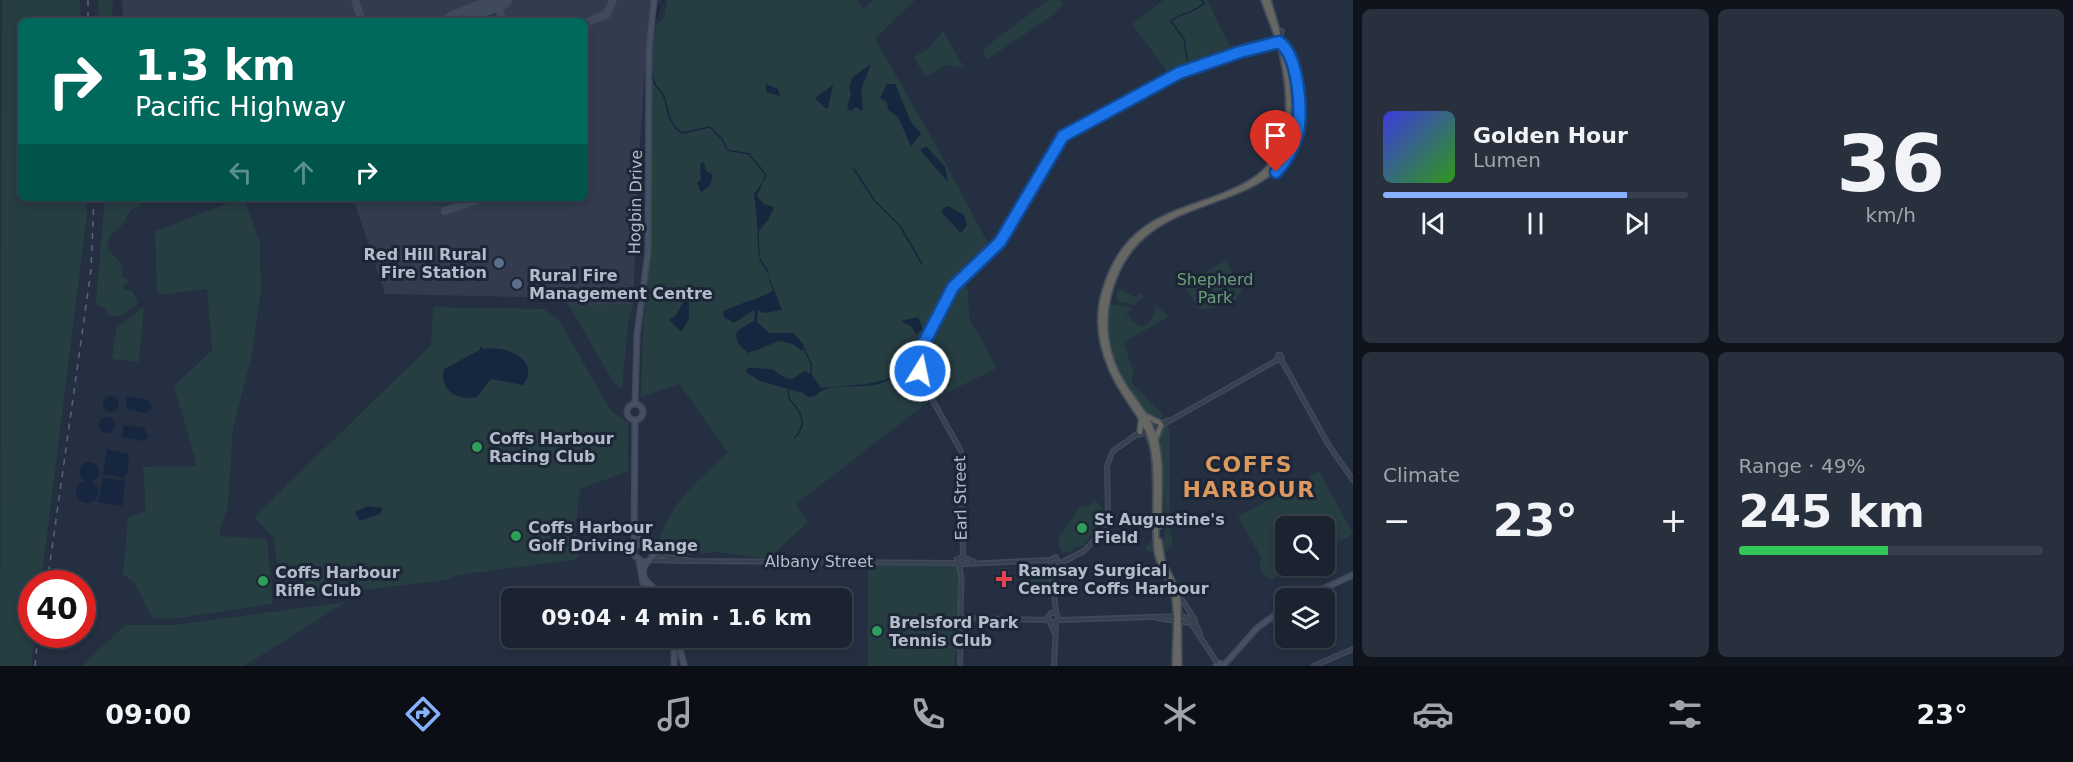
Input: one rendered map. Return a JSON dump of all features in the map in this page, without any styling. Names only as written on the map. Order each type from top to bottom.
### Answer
[{"type":"highway","points":[[1177,618],[1173,592],[1161,567],[1157,550],[1150,429],[1118,380],[1101,337],[1101,307],[1110,278],[1126,248],[1154,224],[1258,182],[1274,169],[1288,149],[1295,128],[1296,108],[1292,83],[1264,0]]},
{"type":"highway","points":[[1177,666],[1178,594],[1161,557],[1156,441],[1161,424],[1151,421],[1118,380],[1109,354],[1105,326],[1107,299],[1120,264],[1133,245],[1150,230],[1253,188],[1280,167],[1294,144],[1299,124],[1299,102],[1292,63],[1282,31],[1268,0]]},
{"type":"highway","points":[[1137,403],[1156,441]]},
{"type":"highway","points":[[1138,434],[1142,419]]},
{"type":"main road","name":"Hogbin Drive","points":[[635,404],[637,334],[648,252],[649,50],[654,0]]},
{"type":"main road","points":[[635,404],[641,406],[643,411],[641,418],[635,420],[629,417],[627,412],[629,407],[635,404]]},
{"type":"main road","points":[[635,420],[634,555],[639,561],[643,583],[649,588]]},
{"type":"main road","points":[[635,524],[644,542],[650,544],[654,551],[644,568],[644,578],[655,588]]},
{"type":"main road","points":[[635,548],[644,542]]},
{"type":"main road","points":[[639,561],[649,561]]},
{"type":"main road","points":[[1325,588],[1353,575]]},
{"type":"main road","points":[[1217,665],[1224,666],[1257,628],[1275,615]]},
{"type":"main road","points":[[675,648],[674,666],[685,665],[679,648]]},
{"type":"street","points":[[1282,31],[1279,42],[1292,63]]},
{"type":"street","name":"Earl Street","points":[[961,666],[961,451],[923,383],[920,371],[921,351],[953,287],[1000,242],[1063,136],[1179,73],[1240,52],[1279,42]]},
{"type":"street","points":[[1050,563],[1058,565],[1088,549],[1102,532],[1108,513],[1108,462],[1119,445],[1277,360],[1282,361],[1328,444],[1353,480]]},
{"type":"street","name":"Albany Street","points":[[654,551],[666,557],[692,561]]},
{"type":"street","points":[[1054,666],[1054,632],[1050,618],[1054,603],[1054,577],[1050,563],[1054,556],[1059,559],[1070,559]]},
{"type":"street","points":[[1054,577],[1059,559]]},
{"type":"street","name":"Albany Street","points":[[649,561],[1050,563]]},
{"type":"street","points":[[1178,594],[1196,623],[1217,665]]},
{"type":"street","points":[[1054,603],[1058,614],[1054,632]]},
{"type":"street","points":[[1050,618],[1058,614],[1068,618]]},
{"type":"street","points":[[961,618],[1050,618],[1058,621],[1068,618],[1190,618],[1196,623]]},
{"type":"street","points":[[1177,618],[1190,622],[1200,633]]},
{"type":"street","points":[[1314,666],[1353,649]]},
{"type":"shaded area","points":[[122,0],[650,0],[640,141],[633,304],[569,306],[563,298],[385,294],[354,201],[588,201],[588,18],[123,18]]},
{"type":"shaded area","points":[[871,64],[861,90],[863,109],[861,111],[856,107],[851,111],[847,108],[851,94],[849,87],[853,77]]},
{"type":"shaded area","points":[[766,84],[778,89],[780,96],[766,92]]},
{"type":"shaded area","points":[[887,84],[895,84],[911,122],[921,134],[911,146],[898,117],[888,110],[887,102],[880,98]]},
{"type":"shaded area","points":[[833,85],[828,108],[825,108],[815,98]]},
{"type":"shaded area","points":[[926,146],[945,167],[948,182],[920,150]]},
{"type":"shaded area","points":[[704,162],[706,171],[713,175],[710,185],[701,192],[697,183],[701,179],[700,164]]},
{"type":"shaded area","points":[[764,180],[757,196],[764,204],[774,207],[768,220],[758,232],[754,194]]},
{"type":"shaded area","points":[[948,206],[964,215],[967,225],[961,233],[942,213],[943,208]]},
{"type":"shaded area","points":[[767,272],[782,310],[764,313],[758,310],[757,322],[769,333],[793,333],[804,345],[802,351],[793,344],[778,341],[748,353],[739,344],[736,335],[737,331],[754,321],[755,309],[734,323],[724,317],[723,312],[773,291]]},
{"type":"shaded area","points":[[685,300],[689,303],[689,319],[681,332],[669,320],[675,316]]},
{"type":"shaded area","points":[[918,317],[923,329],[916,335],[911,326],[901,321]]},
{"type":"shaded area","points":[[480,346],[484,349],[502,349],[511,352],[525,361],[528,376],[523,385],[491,379],[477,397],[456,396],[451,393],[444,383],[444,369],[480,350]]},
{"type":"shaded area","points":[[747,368],[772,369],[785,378],[792,379],[805,371],[811,374],[821,388],[866,384],[885,380],[899,372],[889,380],[878,384],[833,387],[808,397],[803,393],[760,381],[746,372]]},
{"type":"shaded area","points":[[108,396],[114,396],[119,404],[117,410],[108,412],[103,407],[103,401]]},
{"type":"shaded area","points":[[126,398],[148,400],[152,408],[145,413],[126,409]]},
{"type":"shaded area","points":[[104,417],[110,417],[115,425],[113,431],[104,433],[99,428],[99,422]]},
{"type":"shaded area","points":[[124,425],[144,428],[148,436],[143,441],[122,437]]},
{"type":"shaded area","points":[[107,449],[129,454],[127,473],[123,478],[103,474]]},
{"type":"shaded area","points":[[89,462],[96,465],[99,472],[96,479],[89,482],[82,479],[79,472],[82,465]]},
{"type":"shaded area","points":[[103,478],[125,481],[122,506],[98,502]]},
{"type":"shaded area","points":[[87,481],[97,488],[98,492],[91,502],[87,503],[77,496],[76,492],[83,482]]},
{"type":"shaded area","points":[[368,506],[383,508],[380,514],[359,521],[355,512]]},
{"type":"shaded area","name":"Ramsay Surgical Centre Coffs Harbour","points":[[999,568],[1009,568],[1009,589],[999,589]]},
{"type":"green space","points":[[2,0],[80,0],[81,18],[18,18],[18,201],[86,201],[87,215],[43,570],[18,570],[18,648],[33,648],[31,666],[0,666]]},
{"type":"green space","points":[[98,0],[113,0],[112,18],[99,18]]},
{"type":"green space","points":[[667,0],[857,0],[863,9],[874,0],[915,0],[875,39],[938,149],[990,247],[954,281],[920,346],[915,363],[919,383],[928,402],[796,504],[808,522],[768,559],[715,552],[675,556],[659,541],[670,514],[678,503],[728,452],[679,384],[641,397],[643,327],[649,267],[652,44],[657,23],[664,19]]},
{"type":"green space","points":[[1048,0],[1060,0],[1063,4],[1049,18],[986,60],[983,49]]},
{"type":"green space","points":[[1163,0],[1207,0],[1231,49],[1189,66],[1167,71],[1132,24]]},
{"type":"green space","points":[[493,8],[498,11],[499,18],[468,18]]},
{"type":"green space","points":[[943,31],[965,69],[946,65],[925,77],[914,57],[929,48]]},
{"type":"green space","points":[[105,201],[139,201],[141,206],[131,210],[122,225],[110,236],[107,248],[123,265],[122,276],[130,282],[123,284],[123,289],[132,291],[138,303],[120,317],[107,315],[107,309],[97,305]]},
{"type":"green space","points":[[245,201],[260,244],[261,291],[251,359],[233,428],[228,507],[220,528],[220,536],[267,539],[273,604],[171,619],[152,618],[134,582],[123,575],[128,517],[146,511],[143,467],[197,466],[174,386],[212,350],[207,289],[157,295],[155,231],[231,202]]},
{"type":"green space","points":[[430,201],[466,201],[443,207]]},
{"type":"green space","name":"Shepherd Park","points":[[1226,260],[1242,290],[1233,303],[1200,310],[1186,289],[1187,284]]},
{"type":"green space","points":[[961,281],[968,290],[969,318],[997,368],[934,399],[923,373],[923,356],[936,321]]},
{"type":"green space","points":[[1118,288],[1137,298],[1140,293],[1169,316],[1124,342],[1133,371],[1132,383],[1164,417],[1153,419],[1133,394],[1117,366],[1109,337],[1110,304],[1132,308],[1126,314],[1131,317],[1130,320],[1141,327],[1152,318],[1155,305],[1143,297],[1134,305],[1118,301],[1116,300]]},
{"type":"green space","points":[[633,304],[628,325],[622,389],[614,383],[569,306]]},
{"type":"green space","points":[[144,306],[139,362],[112,359],[116,328]]},
{"type":"green space","name":"Coffs Harbour Racing Club","points":[[433,307],[544,309],[559,320],[611,411],[628,423],[628,471],[580,489],[575,531],[579,556],[575,560],[458,575],[446,580],[281,600],[274,538],[254,517],[431,345]]},
{"type":"green space","points":[[1165,425],[1170,429],[1170,528],[1173,544],[1166,551],[1162,548],[1165,532],[1164,493],[1157,438],[1160,428]]},
{"type":"green space","points":[[1144,435],[1148,436],[1152,454],[1155,547],[1151,553],[1145,549],[1152,540],[1152,520],[1150,453]]},
{"type":"green space","points":[[1319,471],[1353,534],[1335,544],[1335,516],[1275,516],[1275,576],[1278,576],[1270,580],[1262,573],[1259,561],[1262,559],[1238,517]]},
{"type":"green space","name":"St Augustine's Field","points":[[1095,500],[1104,510],[1099,514],[1097,531],[1084,546],[1074,548],[1072,553],[1064,551],[1062,555],[1058,542],[1060,533],[1063,534],[1080,507],[1087,507]]},
{"type":"green space","points":[[956,565],[966,579],[954,666],[868,666],[868,566]]},
{"type":"green space","points":[[1027,565],[1049,566],[1051,573],[1049,589],[1026,588]]},
{"type":"green space","points":[[346,602],[244,666],[82,666],[125,625],[175,625]]},
{"type":"waterway","points":[[664,0],[654,27],[651,64],[654,82],[663,95],[671,122],[682,133],[710,127],[722,139],[727,150],[749,154],[766,175],[764,180]]},
{"type":"waterway","points":[[1187,60],[1184,39],[1171,21],[1193,11],[1204,3],[1202,0]]},
{"type":"waterway","points":[[854,169],[874,200],[900,226],[922,264]]},
{"type":"waterway","points":[[758,232],[759,256]]},
{"type":"waterway","points":[[760,259],[768,272]]},
{"type":"waterway","points":[[804,348],[811,364],[811,374]]},
{"type":"waterway","points":[[788,390],[789,399],[800,413],[802,422],[795,438]]},
{"type":"taxiway","points":[[355,0],[361,18]]},
{"type":"taxiway","points":[[501,18],[499,7],[502,0]]},
{"type":"taxiway","points":[[588,22],[607,14],[613,0]]},
{"type":"taxiway","points":[[445,211],[474,201]]},
{"type":"runway","points":[[458,18],[503,0]]},
{"type":"railway","points":[[88,0],[88,18]]},
{"type":"railway","points":[[49,570],[91,270],[94,201]]},
{"type":"railway","points":[[35,666],[37,648]]},
{"type":"place","name":"Red Hill Rural Fire Station","points":[[499,263]]},
{"type":"place","name":"Rural Fire Management Centre","points":[[517,284]]},
{"type":"place","name":"Coffs Harbour Racing Club","points":[[477,447]]},
{"type":"place","name":"St Augustine's Field","points":[[1082,528]]},
{"type":"place","name":"Coffs Harbour Golf Driving Range","points":[[516,536]]},
{"type":"place","name":"Ramsay Surgical Centre Coffs Harbour","points":[[1004,579]]},
{"type":"place","name":"Coffs Harbour Rifle Club","points":[[263,581]]},
{"type":"place","name":"Brelsford Park Tennis Club","points":[[877,631]]},
{"type":"district","name":"COFFS HARBOUR","points":[[1249,476]]},
{"type":"route","points":[[920,371],[920,358],[924,343],[953,287],[1000,242],[1054,147],[1074,128],[1167,78],[1240,52],[1279,42],[1284,45],[1292,63],[1298,89],[1300,114],[1299,128],[1292,150],[1276,172]]}]
